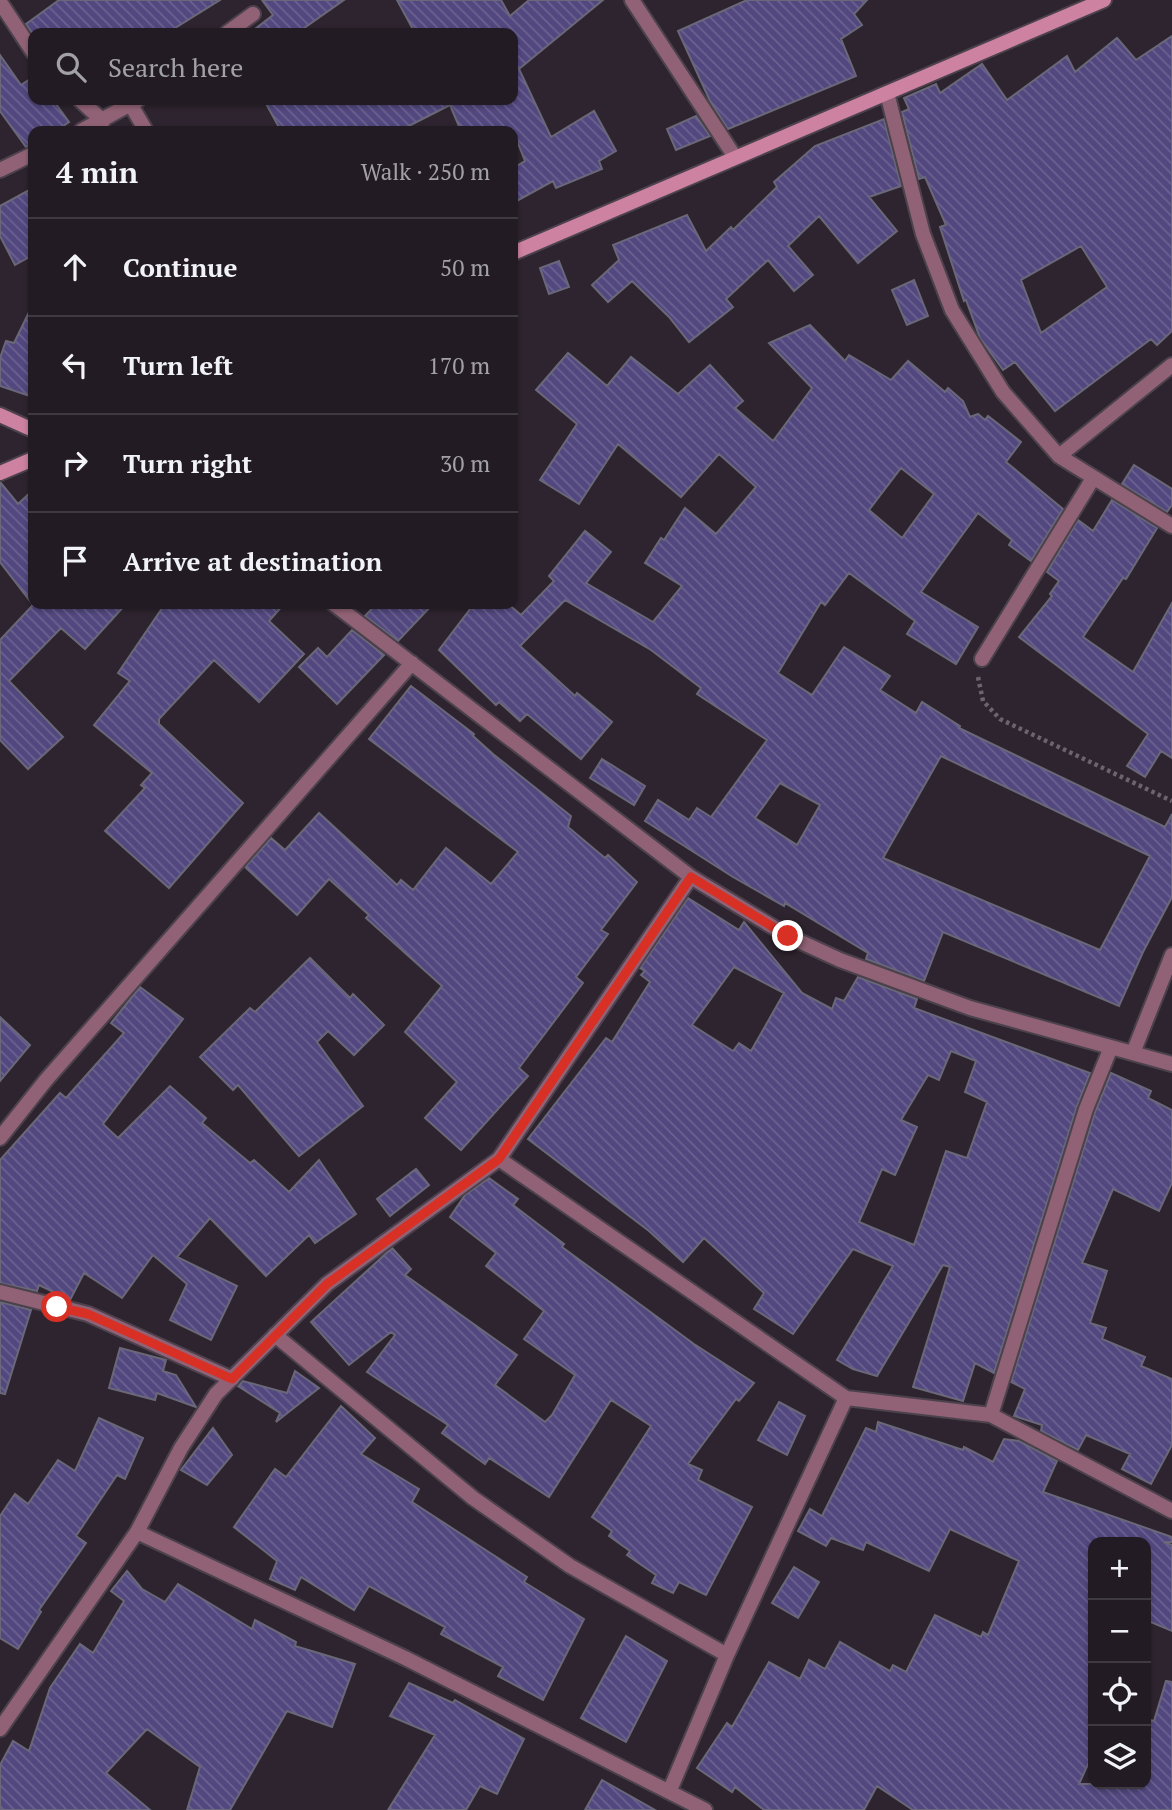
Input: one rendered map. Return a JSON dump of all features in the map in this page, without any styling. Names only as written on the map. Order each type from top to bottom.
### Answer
[{"type":"main road","points":[[518,251],[1104,0]]},
{"type":"main road","points":[[0,415],[28,428]]},
{"type":"main road","points":[[0,473],[28,460]]},
{"type":"street","points":[[632,0],[735,157]]},
{"type":"street","points":[[0,2],[28,44]]},
{"type":"street","points":[[234,28],[253,14]]},
{"type":"street","points":[[887,93],[923,233],[952,310],[1003,392],[1059,456],[1092,480],[1172,526]]},
{"type":"street","points":[[85,105],[103,121]]},
{"type":"street","points":[[92,126],[130,105]]},
{"type":"street","points":[[136,105],[144,126]]},
{"type":"street","points":[[0,170],[28,156]]},
{"type":"street","points":[[1059,456],[1172,365]]},
{"type":"street","points":[[982,659],[1092,480]]},
{"type":"street","points":[[341,609],[691,877],[788,936],[840,960],[970,1009],[1172,1064]]},
{"type":"street","points":[[0,1138],[55,1070],[412,663]]},
{"type":"street","points":[[0,1729],[137,1532],[181,1448],[216,1394],[327,1284],[499,1159],[691,877]]},
{"type":"street","points":[[1133,1053],[1172,956]]},
{"type":"street","points":[[990,1415],[1086,1109],[1111,1047]]},
{"type":"street","points":[[499,1159],[846,1398],[990,1415],[1172,1511]]},
{"type":"street","points":[[0,1292],[88,1314],[232,1379]]},
{"type":"street","points":[[275,1335],[473,1498],[570,1566],[727,1655]]},
{"type":"street","points":[[670,1790],[727,1655],[846,1398]]},
{"type":"street","points":[[137,1532],[272,1593],[670,1790],[705,1810]]},
{"type":"path","points":[[982,659],[978,682],[983,701],[1000,719],[1172,801]]},
{"type":"building","points":[[59,0],[220,0],[175,28],[29,28],[26,24]]},
{"type":"building","points":[[262,0],[344,0],[304,28],[256,28],[273,15]]},
{"type":"building","points":[[397,0],[501,0],[510,16],[529,0],[603,0],[519,69],[551,137],[594,111],[616,151],[599,161],[602,169],[556,188],[553,181],[518,200],[518,165],[525,161],[518,144],[518,126],[459,126],[450,105],[518,105],[518,28],[412,28]]},
{"type":"building","points":[[747,0],[867,0],[854,14],[862,25],[841,39],[856,76],[728,129],[710,101],[678,31]]},
{"type":"building","points":[[1172,36],[1172,331],[1157,345],[1151,339],[1055,411],[1015,362],[1003,370],[980,338],[966,300],[964,301],[940,227],[946,225],[925,177],[919,179],[902,112],[909,109],[904,98],[936,84],[940,93],[982,64],[1007,100],[1067,56],[1075,72],[1117,38],[1136,60]],"holes":[[[1081,246],[1107,287],[1041,333],[1021,280]]]},
{"type":"building","points":[[0,55],[21,85],[28,80],[28,105],[57,105],[69,122],[63,126],[28,126],[26,147],[0,111]]},
{"type":"building","points":[[267,105],[450,105],[409,126],[278,126]]},
{"type":"building","points":[[696,116],[710,136],[676,150],[667,129]]},
{"type":"building","points":[[884,119],[901,186],[869,197],[897,231],[858,263],[819,216],[788,246],[813,275],[794,291],[768,260],[726,299],[733,307],[689,342],[669,317],[632,281],[608,302],[592,285],[619,260],[613,245],[687,215],[706,251],[731,227],[733,230],[777,187],[774,182],[815,146]]},
{"type":"building","points":[[28,191],[28,258],[15,265],[0,236],[0,206]]},
{"type":"building","points":[[559,261],[569,287],[549,294],[540,268]]},
{"type":"building","points":[[914,280],[928,316],[907,325],[892,290]]},
{"type":"building","points":[[28,314],[28,395],[0,386],[0,358],[6,341],[14,343]]},
{"type":"building","points":[[810,325],[845,361],[849,355],[891,380],[908,361],[945,392],[948,388],[963,401],[970,417],[978,414],[985,420],[988,416],[1021,442],[1006,462],[1063,509],[1031,561],[1009,545],[1012,540],[978,513],[921,592],[978,627],[956,664],[907,634],[915,621],[849,573],[825,605],[821,602],[778,673],[812,695],[844,647],[890,676],[880,690],[916,713],[922,702],[960,726],[959,728],[1165,827],[1172,814],[1172,897],[1119,1006],[943,932],[924,981],[866,959],[868,953],[785,903],[784,906],[733,877],[645,821],[658,800],[689,820],[697,808],[711,817],[767,740],[697,694],[701,688],[651,650],[565,600],[520,646],[575,696],[577,693],[612,722],[581,759],[527,714],[520,721],[499,702],[496,705],[439,650],[470,609],[514,609],[521,615],[554,581],[549,576],[585,531],[611,552],[586,583],[653,622],[682,586],[645,563],[661,538],[664,540],[685,508],[716,534],[756,487],[719,454],[681,497],[618,444],[579,504],[540,480],[577,424],[536,390],[568,353],[607,386],[631,357],[678,394],[710,365],[743,401],[735,408],[773,441],[812,388],[769,343]],"holes":[[[901,468],[934,494],[902,538],[869,510]],[[941,756],[1150,856],[1100,950],[883,858]],[[780,783],[820,805],[797,845],[755,818]]]},
{"type":"building","points":[[1134,465],[1172,489],[1172,505],[1167,512],[1122,484]]},
{"type":"building","points":[[0,482],[18,504],[28,495],[28,598],[0,562]]},
{"type":"building","points":[[1112,500],[1157,528],[1126,579],[1123,578],[1083,637],[1133,672],[1172,603],[1172,758],[1161,751],[1145,777],[1127,766],[1148,734],[1019,637],[1052,596],[1050,594],[1059,581],[1047,572],[1078,520],[1093,531]]},
{"type":"building","points":[[29,609],[121,609],[85,649],[61,628],[9,681],[63,737],[28,769],[0,740],[0,640]]},
{"type":"building","points":[[162,609],[280,609],[269,621],[304,654],[259,702],[214,660],[159,719],[159,724],[243,803],[169,888],[105,831],[145,788],[141,785],[152,773],[94,725],[130,681],[118,673]]},
{"type":"building","points":[[371,609],[428,609],[398,641],[365,616]]},
{"type":"building","points":[[352,630],[384,655],[337,704],[299,667],[318,648],[327,657]]},
{"type":"building","points":[[411,686],[474,734],[473,736],[493,754],[571,816],[568,827],[605,858],[608,855],[637,882],[601,930],[608,934],[576,977],[583,983],[519,1068],[528,1076],[461,1150],[425,1118],[457,1082],[405,1032],[442,986],[366,918],[369,915],[329,879],[297,915],[245,867],[271,838],[285,850],[319,813],[397,885],[401,880],[413,890],[446,848],[491,884],[518,852],[369,739]]},
{"type":"building","points":[[602,759],[645,786],[634,805],[590,778]]},
{"type":"building","points":[[688,898],[739,930],[744,922],[802,993],[832,1009],[836,998],[844,1001],[858,977],[917,999],[914,1008],[1090,1073],[1077,1106],[994,1373],[975,1363],[963,1401],[913,1387],[950,1267],[943,1265],[877,1376],[853,1369],[837,1360],[893,1266],[853,1249],[793,1334],[754,1309],[764,1293],[704,1238],[683,1262],[649,1231],[528,1139],[606,1038],[612,1042],[650,982],[641,975],[645,971],[640,968]],"holes":[[[734,967],[784,993],[751,1051],[739,1043],[733,1051],[692,1025]],[[951,1051],[976,1061],[965,1092],[987,1102],[967,1158],[946,1151],[914,1245],[859,1222],[882,1169],[895,1175],[917,1127],[901,1120],[928,1075],[939,1080]]]},
{"type":"building","points":[[310,958],[350,998],[353,994],[384,1025],[354,1055],[328,1031],[317,1042],[363,1106],[299,1156],[238,1085],[233,1090],[200,1057],[250,1008],[255,1012]]},
{"type":"building","points":[[140,987],[183,1019],[103,1124],[118,1138],[170,1086],[206,1118],[202,1123],[250,1163],[254,1160],[289,1192],[319,1160],[356,1214],[315,1243],[309,1235],[266,1276],[210,1218],[177,1257],[237,1286],[211,1340],[170,1320],[187,1284],[153,1255],[122,1298],[84,1273],[70,1300],[39,1285],[37,1291],[0,1283],[0,1160],[60,1093],[66,1098],[124,1033],[111,1023]]},
{"type":"building","points":[[0,1017],[30,1045],[0,1081]]},
{"type":"building","points":[[1111,1073],[1151,1091],[1148,1098],[1172,1110],[1172,1183],[1159,1211],[1113,1189],[1082,1263],[1107,1271],[1090,1323],[1106,1328],[1102,1339],[1145,1357],[1141,1366],[1172,1379],[1172,1445],[1151,1484],[1122,1469],[1130,1454],[1086,1435],[1078,1450],[1041,1431],[1042,1425],[1014,1416],[1025,1389],[1011,1382],[1095,1112]]},
{"type":"building","points":[[416,1169],[429,1185],[390,1216],[377,1199]]},
{"type":"building","points":[[489,1178],[518,1199],[513,1205],[564,1244],[562,1247],[694,1344],[754,1383],[739,1401],[736,1399],[688,1464],[702,1470],[698,1480],[752,1507],[706,1595],[679,1582],[673,1593],[652,1583],[656,1575],[627,1555],[630,1551],[609,1536],[612,1531],[592,1517],[651,1426],[611,1400],[549,1497],[489,1458],[485,1464],[442,1433],[448,1425],[367,1372],[395,1335],[391,1332],[349,1365],[311,1322],[392,1248],[411,1269],[405,1275],[517,1355],[495,1385],[545,1422],[552,1415],[575,1375],[524,1339],[544,1311],[486,1266],[496,1253],[450,1217],[465,1195]]},
{"type":"building","points":[[0,1302],[31,1310],[5,1394],[0,1393]]},
{"type":"building","points":[[120,1348],[166,1360],[163,1371],[176,1375],[196,1407],[157,1393],[155,1400],[109,1388]]},
{"type":"building","points":[[295,1371],[319,1388],[276,1422],[280,1413],[238,1386],[243,1381],[287,1393]]},
{"type":"building","points":[[779,1402],[805,1416],[787,1455],[758,1440]]},
{"type":"building","points":[[341,1406],[375,1438],[361,1454],[419,1489],[412,1502],[527,1577],[524,1582],[584,1619],[543,1700],[498,1676],[503,1667],[441,1634],[445,1627],[369,1586],[354,1610],[301,1577],[295,1590],[270,1579],[277,1561],[234,1527],[275,1469],[286,1477]]},
{"type":"building","points":[[99,1418],[143,1438],[125,1479],[117,1475],[76,1536],[86,1543],[39,1610],[41,1612],[18,1649],[0,1638],[0,1516],[15,1494],[28,1504],[58,1460],[75,1471]]},
{"type":"building","points":[[878,1422],[963,1450],[964,1447],[993,1462],[1004,1439],[1019,1441],[1057,1461],[1043,1492],[1172,1537],[1172,1542],[1164,1542],[1172,1545],[1172,1631],[1151,1622],[1151,1537],[1088,1537],[1088,1764],[1079,1784],[1088,1784],[1088,1789],[1151,1789],[1151,1720],[1154,1721],[1166,1681],[1172,1682],[1172,1810],[913,1810],[877,1786],[864,1810],[764,1810],[735,1787],[732,1792],[697,1768],[727,1723],[732,1727],[769,1662],[800,1679],[809,1660],[825,1669],[840,1642],[890,1671],[893,1665],[906,1672],[935,1615],[981,1637],[983,1632],[988,1635],[1019,1561],[950,1529],[929,1571],[866,1542],[863,1550],[831,1538],[826,1546],[798,1531],[810,1509],[822,1516],[866,1428],[876,1432]]},
{"type":"building","points":[[213,1428],[232,1455],[207,1485],[181,1470]]},
{"type":"building","points":[[794,1567],[819,1582],[798,1618],[772,1603]]},
{"type":"building","points":[[127,1571],[142,1589],[165,1602],[178,1584],[252,1629],[255,1620],[296,1642],[295,1646],[355,1664],[332,1727],[287,1711],[230,1810],[187,1810],[200,1767],[147,1729],[106,1773],[150,1810],[0,1810],[0,1765],[13,1741],[29,1751],[50,1688],[80,1644],[93,1653],[124,1601],[111,1591]]},
{"type":"building","points":[[626,1636],[667,1661],[626,1742],[581,1718]]},
{"type":"building","points":[[409,1683],[453,1703],[455,1700],[524,1739],[497,1794],[480,1786],[466,1810],[388,1810],[435,1735],[390,1716]]},
{"type":"building","points":[[602,1780],[655,1810],[585,1810]]},
{"type":"route","points":[[57,1307],[88,1314],[232,1379],[327,1284],[374,1247],[499,1159],[691,877],[788,936]]}]
